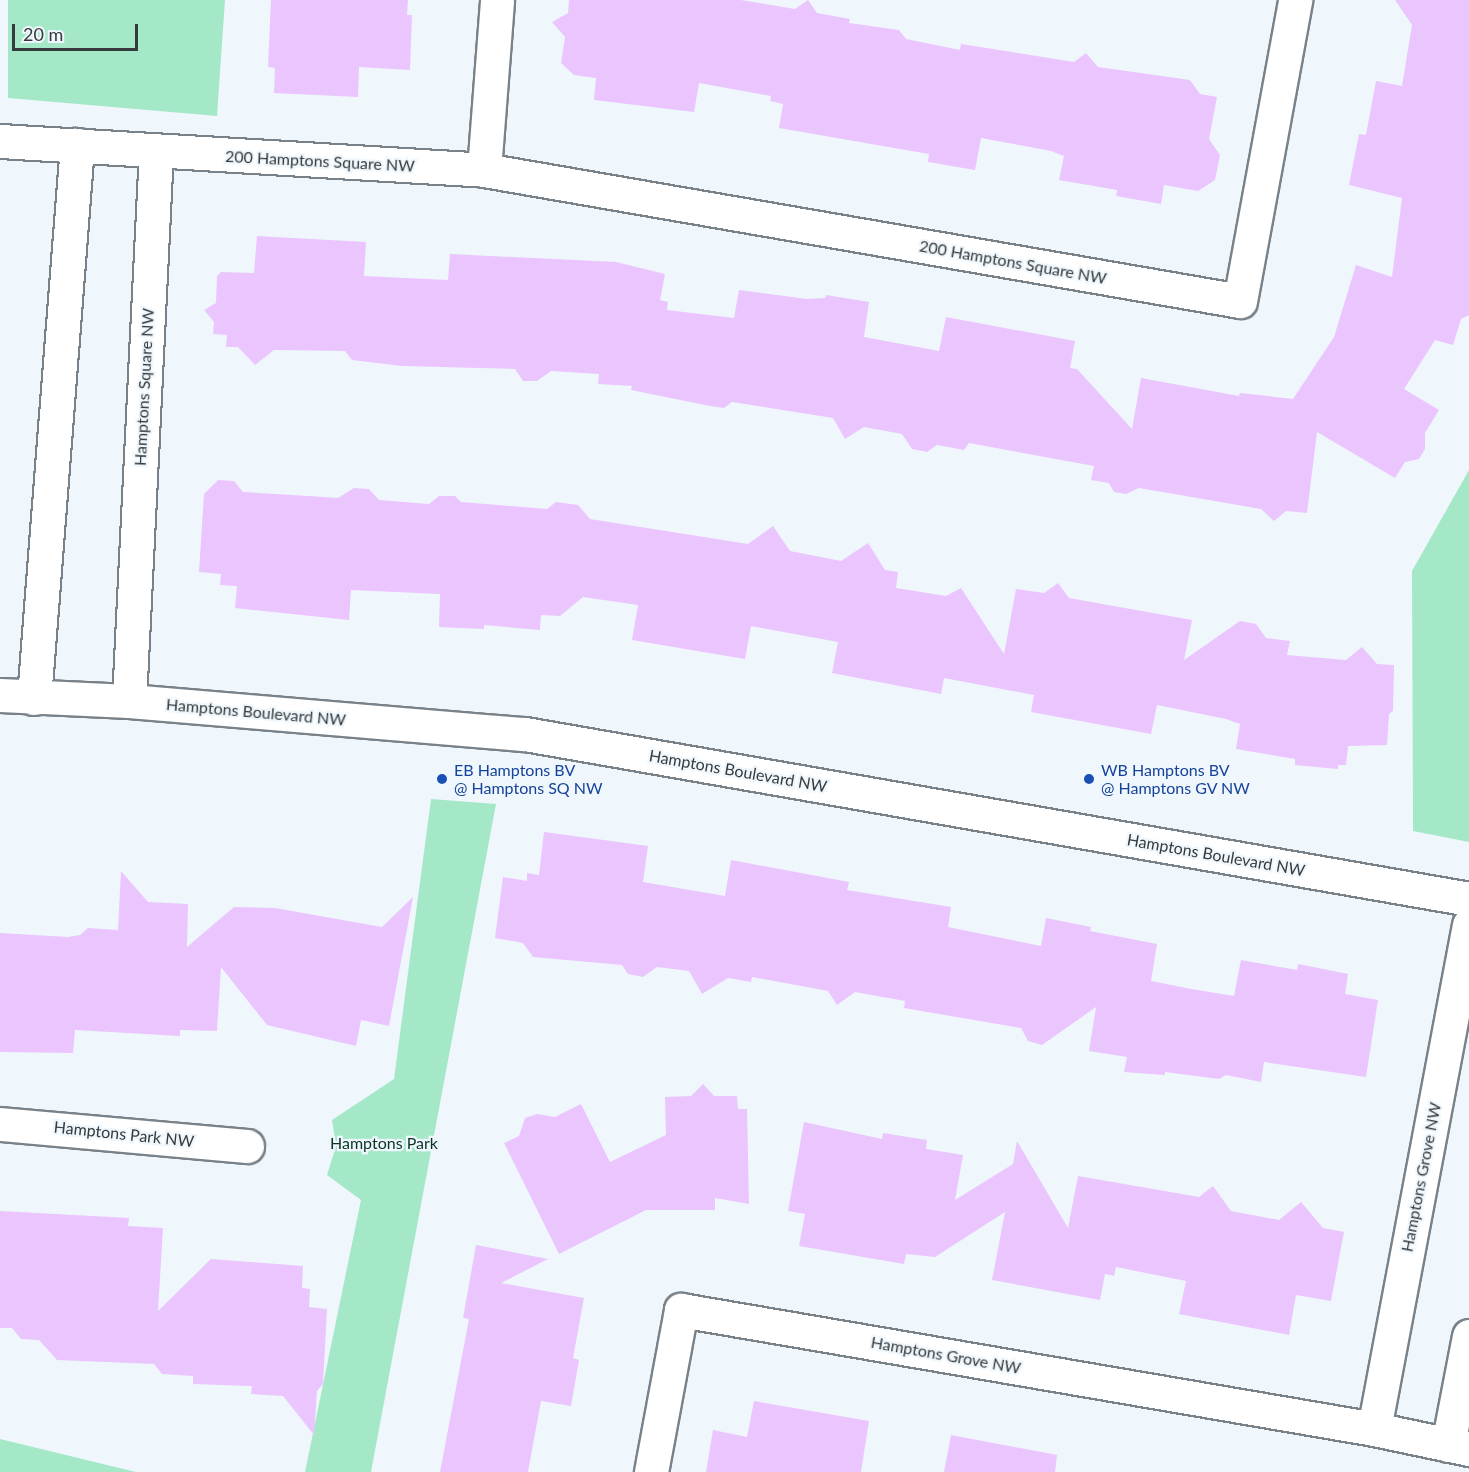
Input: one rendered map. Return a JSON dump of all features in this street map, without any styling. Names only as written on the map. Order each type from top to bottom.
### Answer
[{"type":"street","points":[[484,170],[497,0]]},
{"type":"street","name":"200 Hamptons Square NW","points":[[156,151],[484,170],[1240,302],[1295,0]]},
{"type":"street","points":[[0,141],[156,151]]},
{"type":"street","points":[[34,698],[77,145]]},
{"type":"street","name":"Hamptons Square NW","points":[[129,701],[156,151]]},
{"type":"street","name":"Hamptons Boulevard NW","points":[[0,695],[129,701],[525,734],[1469,899]]},
{"type":"street","name":"Hamptons Grove NW","points":[[1374,1429],[1469,925]]},
{"type":"street","name":"Hamptons Park NW","points":[[0,1124],[247,1146]]},
{"type":"street","name":"Hamptons Grove NW","points":[[651,1472],[681,1310],[1374,1429],[1458,1447],[1469,1336]]},
{"type":"green space","points":[[8,0],[225,0],[217,116],[8,98]]},
{"type":"green space","points":[[1469,470],[1469,842],[1413,831],[1412,571]]},
{"type":"green space","name":"Hamptons Park","points":[[431,799],[496,804],[371,1472],[305,1472],[361,1200],[327,1175],[336,1146],[332,1120],[394,1079]]},
{"type":"green space","points":[[0,1439],[136,1472],[0,1472]]},
{"type":"building","points":[[271,0],[408,0],[407,15],[412,15],[410,70],[359,67],[358,97],[274,93],[275,68],[268,67]]},
{"type":"building","points":[[569,0],[741,0],[795,9],[808,0],[817,13],[850,19],[849,23],[899,30],[906,39],[960,50],[961,44],[1074,62],[1086,53],[1098,67],[1190,80],[1200,94],[1217,97],[1209,139],[1220,155],[1215,180],[1198,191],[1164,185],[1161,204],[1116,196],[1117,190],[1059,180],[1064,156],[1051,151],[981,138],[975,170],[928,162],[929,154],[779,128],[783,104],[770,101],[771,96],[699,83],[694,112],[594,100],[596,78],[574,75],[561,63],[565,37],[552,22],[568,13]]},
{"type":"building","points":[[1395,0],[1469,0],[1469,315],[1461,319],[1453,345],[1435,340],[1404,389],[1439,410],[1425,433],[1425,449],[1419,459],[1405,462],[1395,478],[1317,432],[1307,513],[1286,511],[1274,521],[1261,509],[1139,488],[1126,494],[1114,492],[1109,483],[1091,480],[1094,466],[969,443],[964,450],[937,445],[927,452],[912,449],[902,434],[864,427],[845,439],[833,418],[732,402],[724,408],[710,406],[631,390],[632,386],[598,384],[599,374],[551,371],[537,381],[523,381],[515,369],[402,366],[352,360],[345,351],[274,350],[255,365],[238,347],[226,347],[227,335],[213,334],[214,322],[204,310],[216,303],[217,276],[221,272],[254,273],[257,236],[366,242],[364,276],[448,280],[450,254],[616,262],[665,274],[660,300],[668,302],[667,310],[734,318],[739,290],[807,299],[825,298],[826,295],[869,302],[864,337],[939,351],[946,317],[1075,341],[1070,368],[1077,369],[1132,429],[1141,378],[1239,396],[1240,393],[1293,399],[1334,337],[1356,265],[1392,277],[1402,198],[1349,185],[1359,134],[1366,135],[1376,81],[1402,86],[1412,25]]},
{"type":"building","points":[[218,480],[234,481],[243,492],[338,498],[354,488],[369,489],[379,500],[429,504],[439,496],[455,496],[461,502],[547,509],[556,502],[578,505],[590,519],[748,544],[773,526],[790,551],[841,561],[868,543],[885,570],[898,572],[896,588],[946,596],[961,588],[1004,654],[1016,589],[1044,593],[1058,583],[1069,598],[1192,620],[1184,660],[1240,621],[1256,624],[1266,638],[1290,641],[1287,655],[1346,660],[1362,647],[1377,664],[1394,665],[1393,711],[1389,714],[1387,745],[1348,746],[1346,765],[1338,765],[1338,769],[1295,765],[1295,759],[1236,749],[1240,724],[1157,705],[1151,734],[1031,712],[1034,695],[944,678],[941,694],[832,673],[838,642],[751,626],[745,659],[632,640],[638,605],[583,597],[560,616],[541,615],[540,630],[484,625],[484,629],[439,627],[440,594],[351,590],[349,620],[235,608],[237,586],[220,585],[221,574],[199,572],[204,494]]},
{"type":"building","points":[[544,832],[648,846],[643,882],[725,896],[731,860],[849,882],[847,890],[951,907],[948,927],[1041,946],[1046,918],[1091,927],[1090,931],[1157,944],[1151,981],[1191,989],[1234,996],[1241,960],[1297,970],[1298,964],[1348,974],[1345,994],[1378,1000],[1366,1077],[1264,1062],[1261,1082],[1226,1075],[1219,1079],[1165,1072],[1165,1075],[1124,1072],[1127,1057],[1089,1051],[1096,1007],[1042,1045],[1028,1041],[1021,1028],[904,1008],[905,1001],[855,992],[837,1005],[828,991],[752,977],[751,982],[728,978],[702,994],[689,971],[657,967],[643,977],[628,974],[622,965],[533,957],[523,943],[495,938],[503,877],[527,881],[527,873],[539,875]]},
{"type":"building","points":[[121,871],[148,902],[188,904],[187,947],[234,907],[275,908],[382,927],[413,897],[389,1026],[361,1020],[356,1046],[267,1025],[221,967],[217,1031],[180,1030],[180,1036],[75,1030],[73,1053],[0,1052],[0,933],[68,937],[80,935],[88,928],[118,930]]},
{"type":"building","points":[[703,1084],[714,1096],[737,1096],[738,1109],[747,1109],[749,1204],[715,1198],[715,1210],[646,1210],[559,1254],[504,1143],[519,1136],[525,1118],[537,1114],[555,1117],[581,1104],[610,1162],[666,1135],[665,1097],[691,1096]]},
{"type":"building","points":[[804,1122],[882,1139],[883,1133],[927,1140],[926,1149],[963,1155],[955,1200],[1013,1164],[1017,1141],[1068,1228],[1078,1176],[1199,1197],[1213,1186],[1231,1211],[1279,1220],[1301,1202],[1323,1228],[1344,1232],[1331,1301],[1296,1295],[1289,1335],[1179,1314],[1186,1281],[1116,1267],[1114,1276],[1105,1274],[1100,1300],[992,1280],[1005,1212],[935,1257],[906,1254],[904,1264],[799,1246],[805,1214],[788,1211]]},
{"type":"building","points":[[0,1211],[129,1218],[128,1226],[163,1228],[158,1311],[211,1259],[303,1266],[302,1288],[310,1289],[309,1307],[327,1309],[323,1384],[317,1391],[314,1435],[283,1396],[251,1394],[252,1386],[193,1384],[193,1376],[162,1374],[154,1364],[57,1360],[39,1340],[21,1339],[12,1328],[0,1328]]},
{"type":"building","points":[[476,1245],[548,1259],[501,1283],[584,1298],[573,1358],[579,1360],[571,1406],[541,1401],[528,1472],[440,1472],[469,1319],[463,1318]]},
{"type":"building","points":[[754,1401],[869,1421],[861,1472],[706,1472],[713,1430],[747,1437]]},
{"type":"building","points":[[951,1435],[1057,1455],[1055,1472],[944,1472]]},
{"type":"place","name":"EB Hamptons BV @ Hamptons SQ NW","points":[[442,779]]},
{"type":"place","name":"WB Hamptons BV @ Hamptons GV NW","points":[[1089,779]]}]
